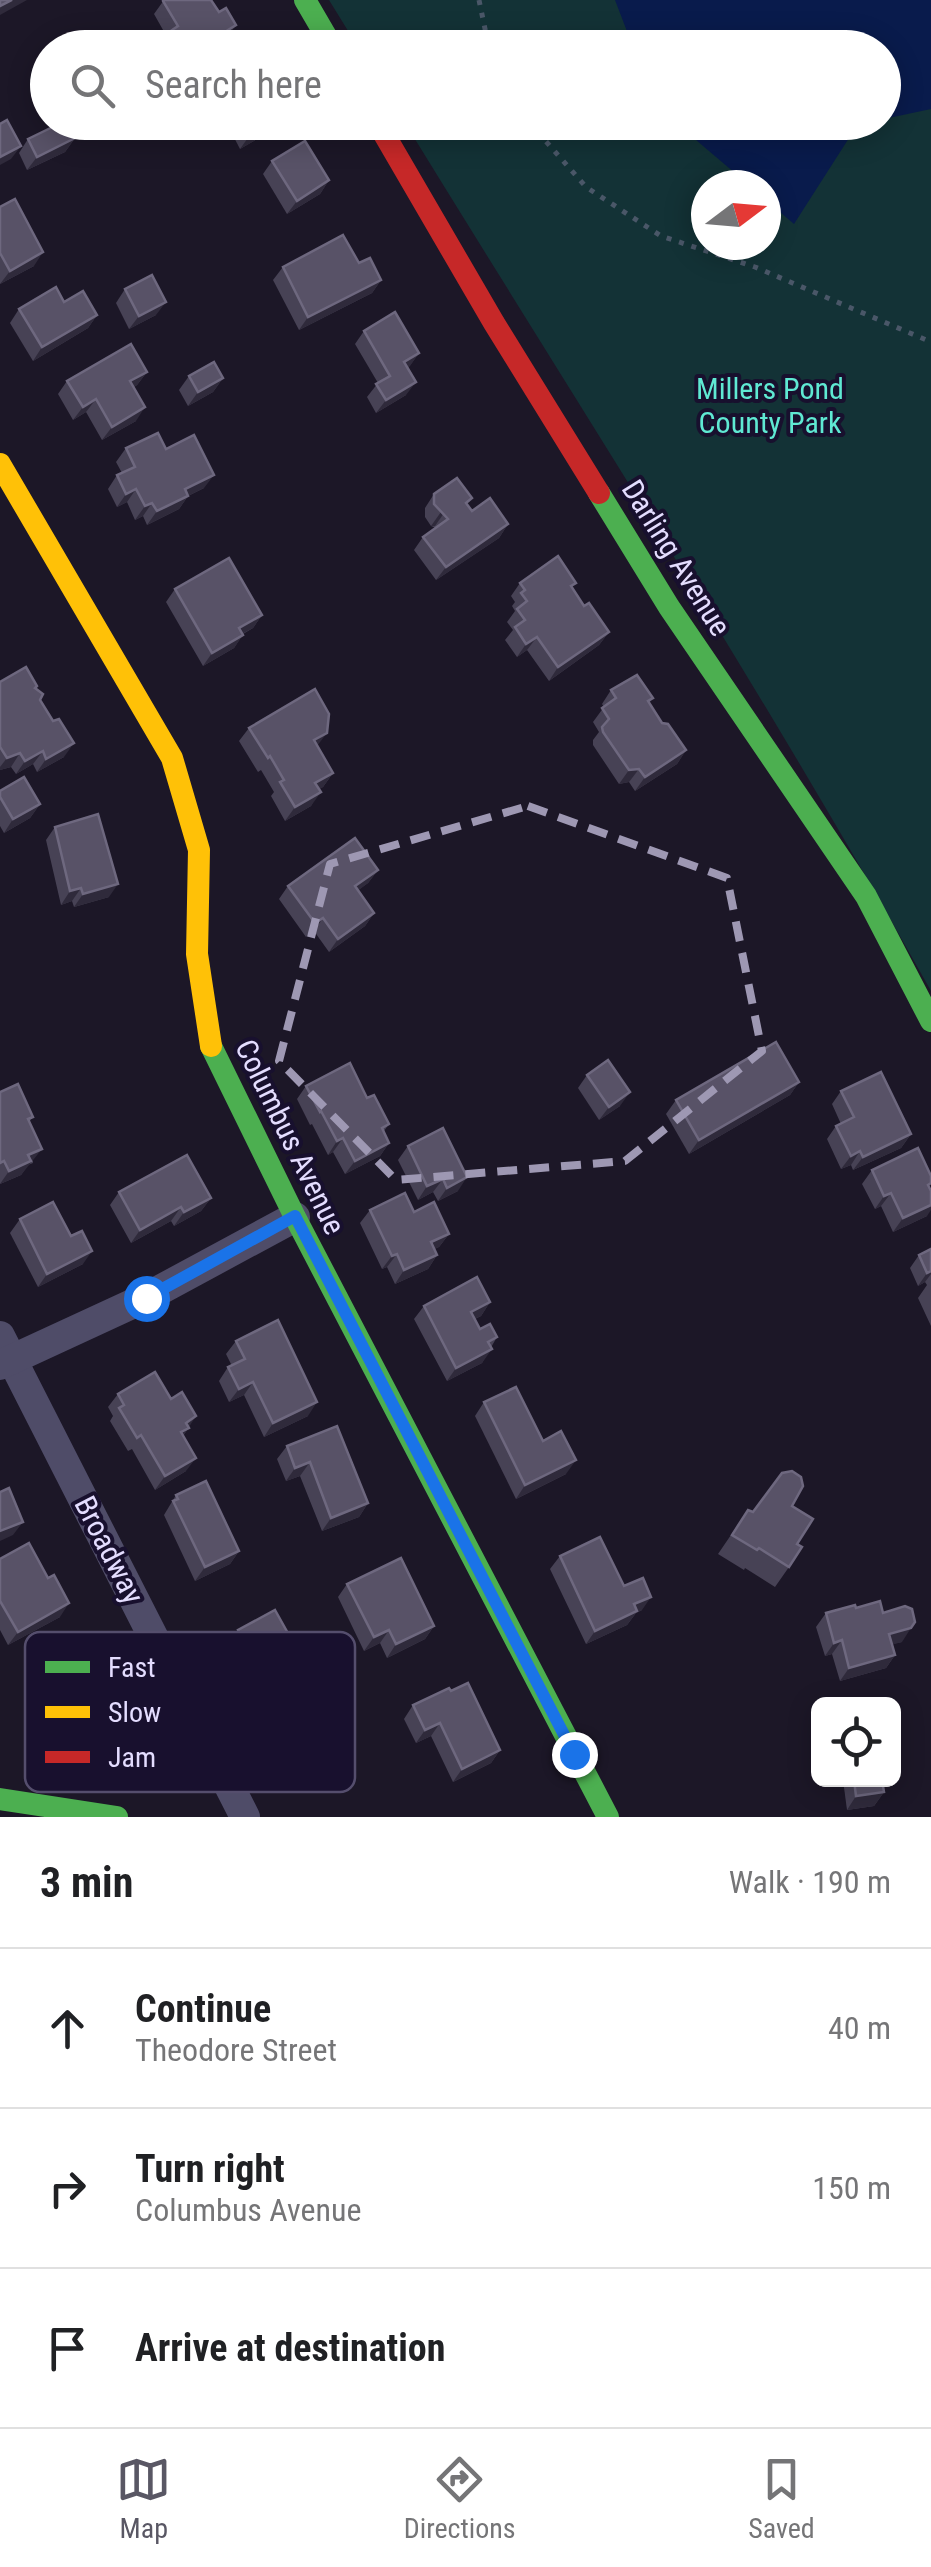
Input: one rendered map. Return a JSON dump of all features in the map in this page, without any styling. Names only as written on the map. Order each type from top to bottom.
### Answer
[{"type":"street","points":[[305,0],[322,30]]},
{"type":"street","name":"Darling Avenue","points":[[387,140],[669,607],[866,896],[931,1021]]},
{"type":"street","name":"Columbus Avenue","points":[[0,464],[172,758],[199,850],[197,954],[211,1048],[608,1817]]},
{"type":"street","points":[[4,1353],[146,1298],[295,1216]]},
{"type":"street","name":"Broadway","points":[[4,1353],[149,1632]]},
{"type":"street","name":"Broadway","points":[[232,1792],[245,1817]]},
{"type":"street","points":[[0,1799],[117,1817]]},
{"type":"path","points":[[479,0],[486,30]]},
{"type":"path","points":[[544,140],[586,186],[662,236],[755,268],[931,342]]},
{"type":"highlighted area","points":[[528,806],[727,878],[762,1051],[625,1161],[396,1180],[279,1061],[330,864]]},
{"type":"green space","name":"Millers Pond County Park","points":[[329,0],[931,0],[931,991],[739,663],[416,140],[901,140],[901,30],[348,30]]},
{"type":"water","points":[[615,0],[931,0],[931,109],[901,115],[901,30],[626,30]]},
{"type":"water","points":[[696,140],[848,140],[794,224],[781,213],[781,170],[731,170]]},
{"type":"building","points":[[211,0],[219,12],[226,8],[236,25],[228,30],[172,30],[178,26],[163,1]]},
{"type":"building","points":[[7,120],[21,146],[0,157],[0,124]]},
{"type":"building","points":[[30,138],[71,140],[37,157]]},
{"type":"building","points":[[305,141],[329,180],[297,201],[272,161]]},
{"type":"building","points":[[15,199],[43,252],[10,271],[0,253],[0,207]]},
{"type":"building","points":[[343,235],[359,263],[370,258],[381,280],[308,317],[283,267]]},
{"type":"building","points":[[152,275],[166,302],[139,316],[125,289]]},
{"type":"building","points":[[56,287],[64,302],[83,291],[97,315],[42,347],[19,309]]},
{"type":"building","points":[[395,312],[419,353],[404,362],[416,382],[386,400],[376,384],[390,376],[364,331]]},
{"type":"building","points":[[131,344],[147,372],[130,381],[145,407],[112,427],[96,399],[83,407],[67,381]]},
{"type":"building","points":[[214,362],[223,378],[198,392],[189,376]]},
{"type":"building","points":[[158,433],[166,449],[194,435],[214,475],[185,489],[188,496],[157,511],[152,503],[145,506],[136,489],[126,494],[117,475],[135,467],[126,448]]},
{"type":"building","points":[[457,478],[472,498],[466,503],[472,511],[490,498],[508,524],[446,567],[423,537],[448,519],[434,504],[434,494]]},
{"type":"building","points":[[558,556],[576,583],[571,586],[584,606],[589,603],[609,632],[558,667],[537,637],[526,644],[515,627],[525,620],[517,609],[527,601],[520,583]]},
{"type":"building","points":[[229,558],[262,615],[239,628],[243,635],[212,653],[175,589]]},
{"type":"building","points":[[26,667],[35,688],[43,694],[40,700],[53,721],[59,719],[74,743],[46,759],[43,751],[25,761],[20,753],[7,758],[0,747],[0,682]]},
{"type":"building","points":[[637,675],[653,698],[648,701],[662,723],[668,724],[686,750],[645,777],[639,769],[629,770],[602,727],[609,719],[602,708],[616,698],[611,690]]},
{"type":"building","points":[[315,689],[329,714],[327,733],[314,740],[333,773],[315,783],[321,792],[295,807],[280,782],[284,780],[249,728]]},
{"type":"building","points":[[24,777],[40,804],[13,819],[0,791]]},
{"type":"building","points":[[98,814],[118,884],[83,894],[81,888],[70,891],[55,827]]},
{"type":"building","points":[[355,838],[378,870],[355,886],[374,913],[338,939],[323,918],[315,923],[288,886]]},
{"type":"building","points":[[776,1042],[799,1082],[699,1140],[676,1100]]},
{"type":"building","points":[[608,1060],[630,1092],[609,1107],[587,1075]]},
{"type":"building","points":[[350,1063],[367,1098],[374,1095],[389,1124],[382,1128],[389,1143],[355,1161],[343,1138],[337,1141],[306,1086]]},
{"type":"building","points":[[881,1072],[911,1134],[863,1157],[860,1151],[851,1156],[836,1126],[854,1117],[841,1091]]},
{"type":"building","points":[[18,1084],[42,1149],[28,1155],[31,1161],[9,1171],[4,1161],[0,1163],[0,1092]]},
{"type":"building","points":[[443,1128],[467,1177],[447,1188],[443,1179],[427,1186],[408,1146]]},
{"type":"building","points":[[918,1148],[931,1176],[931,1205],[903,1218],[891,1193],[884,1196],[872,1170]]},
{"type":"building","points":[[187,1155],[211,1198],[184,1212],[181,1207],[140,1230],[119,1192]]},
{"type":"building","points":[[405,1193],[414,1212],[434,1202],[449,1234],[431,1242],[437,1255],[404,1270],[397,1254],[392,1256],[370,1210]]},
{"type":"building","points":[[53,1202],[71,1236],[82,1231],[92,1251],[47,1274],[20,1219]]},
{"type":"building","points":[[931,1249],[931,1271],[927,1273],[919,1255]]},
{"type":"building","points":[[477,1277],[490,1302],[471,1312],[480,1329],[490,1324],[497,1337],[488,1342],[492,1349],[456,1368],[424,1306]]},
{"type":"building","points":[[278,1320],[317,1402],[273,1423],[253,1382],[239,1389],[228,1367],[245,1359],[236,1341]]},
{"type":"building","points":[[155,1372],[171,1399],[182,1392],[196,1416],[186,1423],[189,1428],[181,1432],[196,1458],[165,1476],[141,1435],[137,1438],[119,1408],[124,1405],[118,1394]]},
{"type":"building","points":[[516,1387],[543,1441],[561,1431],[576,1460],[525,1485],[484,1402]]},
{"type":"building","points":[[337,1426],[368,1503],[331,1518],[310,1462],[295,1468],[287,1446]]},
{"type":"building","points":[[792,1471],[801,1477],[803,1486],[792,1506],[813,1519],[797,1544],[802,1547],[789,1567],[732,1535],[748,1510],[753,1512],[782,1473]]},
{"type":"building","points":[[206,1481],[239,1551],[205,1567],[173,1501],[178,1499],[176,1495]]},
{"type":"building","points":[[9,1488],[23,1522],[0,1531],[0,1492]]},
{"type":"building","points":[[600,1537],[624,1586],[643,1578],[651,1597],[634,1604],[637,1611],[595,1631],[560,1556]]},
{"type":"building","points":[[29,1543],[48,1578],[54,1575],[69,1603],[18,1632],[0,1601],[0,1559]]},
{"type":"building","points":[[401,1558],[434,1626],[396,1644],[389,1630],[374,1637],[347,1584]]},
{"type":"building","points":[[880,1601],[883,1613],[905,1606],[912,1609],[915,1622],[911,1628],[889,1634],[895,1655],[849,1668],[842,1640],[834,1643],[826,1613]]},
{"type":"building","points":[[275,1610],[287,1632],[239,1632]]},
{"type":"building","points":[[468,1683],[500,1750],[462,1769],[440,1723],[425,1730],[413,1705]]},
{"type":"building","points":[[855,1787],[883,1787],[884,1792],[856,1796]]},
{"type":"traffic: fast","points":[[305,0],[322,30]]},
{"type":"traffic: fast","points":[[599,493],[669,607],[866,896],[931,1021]]},
{"type":"traffic: fast","points":[[211,1046],[295,1217],[608,1817]]},
{"type":"traffic: fast","points":[[0,1799],[117,1817]]},
{"type":"traffic: slow","points":[[0,464],[172,758],[199,850],[197,954],[211,1046]]},
{"type":"traffic: jam","points":[[387,140],[599,493]]},
{"type":"route","points":[[146,1298],[295,1216],[574,1754]]}]
